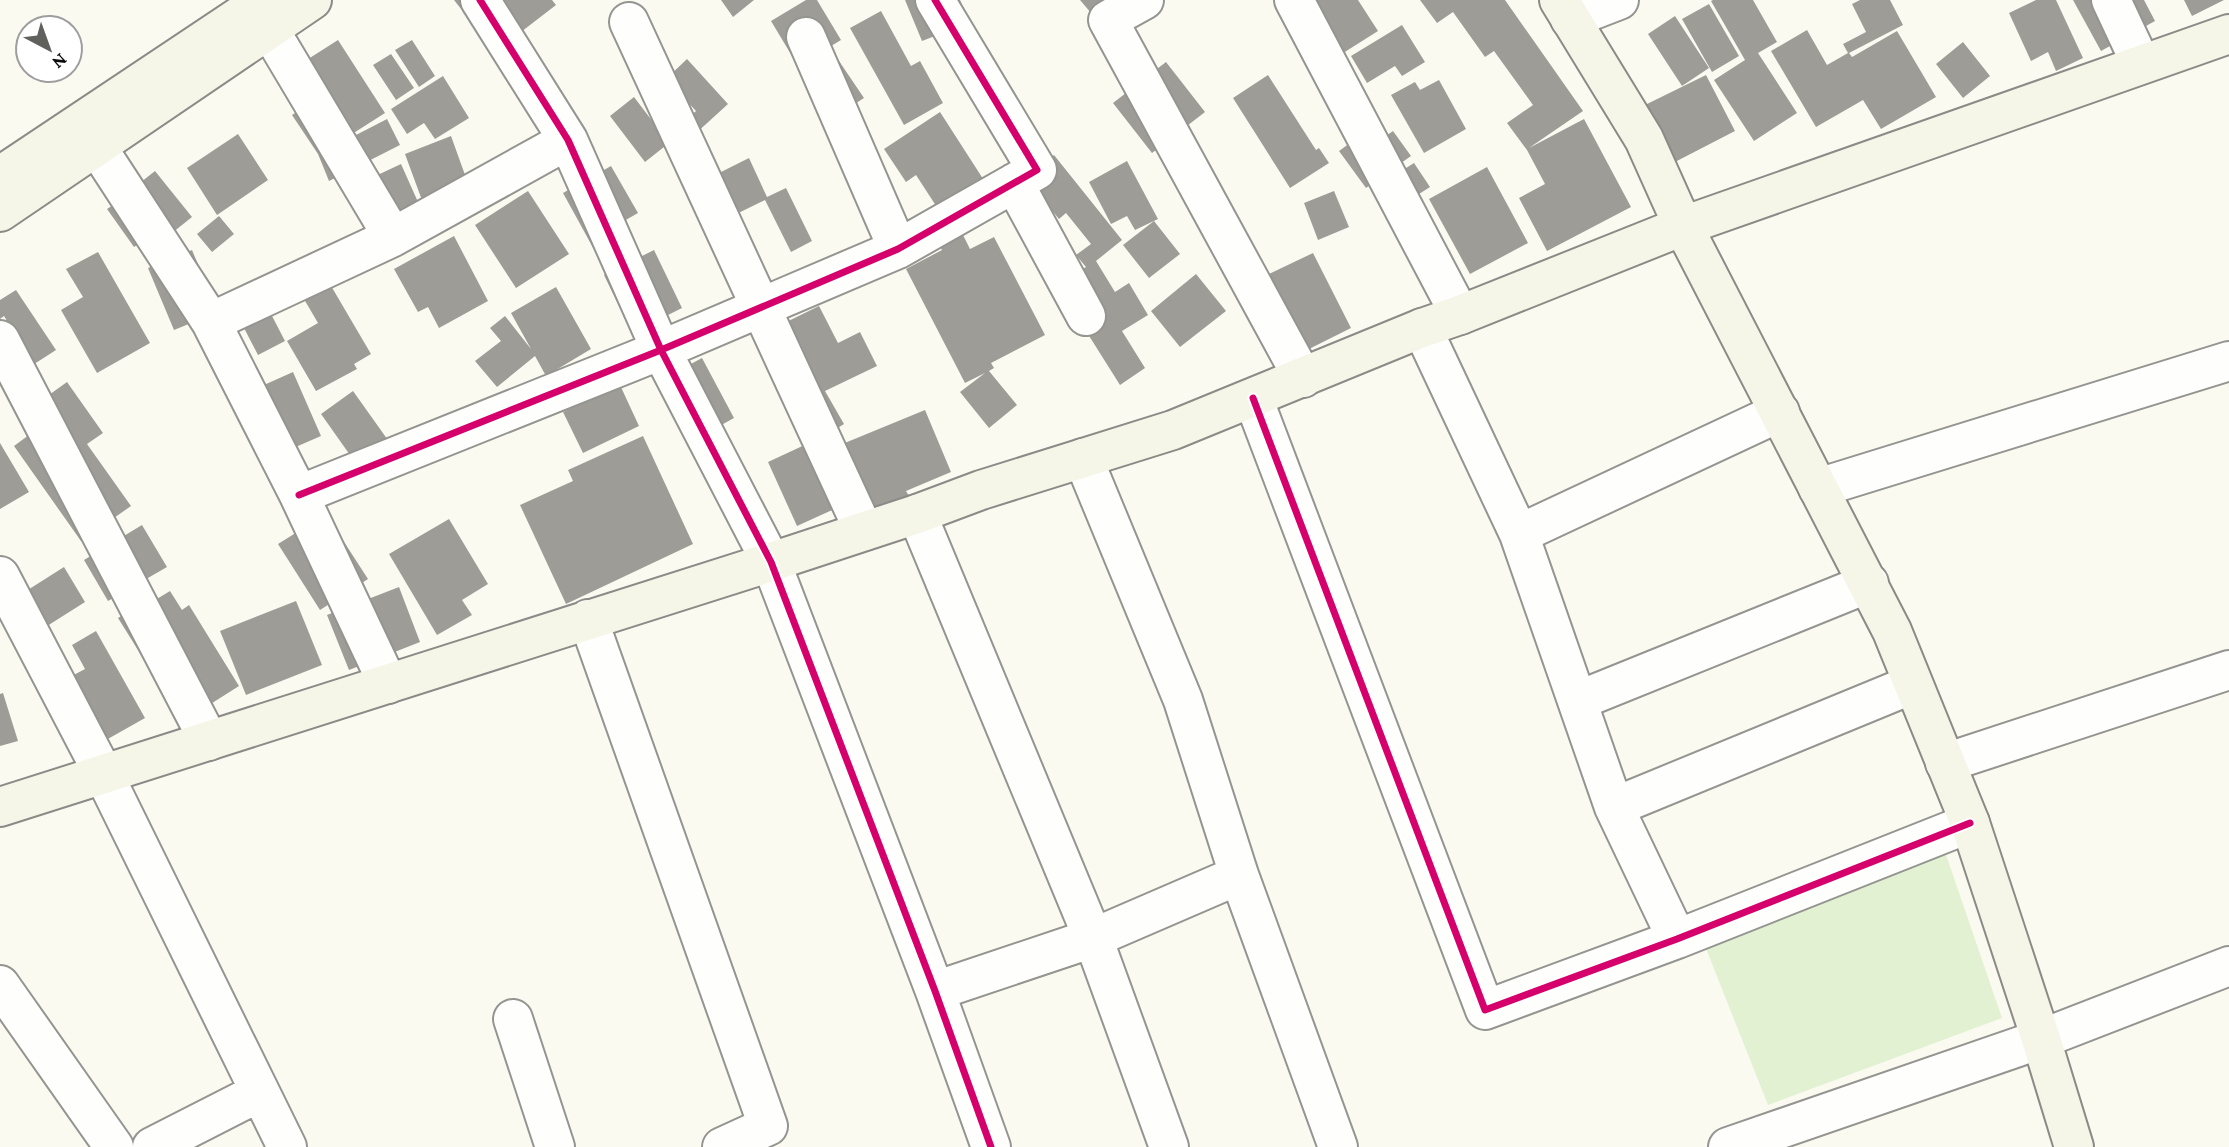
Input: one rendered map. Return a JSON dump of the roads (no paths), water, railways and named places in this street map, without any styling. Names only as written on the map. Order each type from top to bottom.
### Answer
[{"type":"main road","points":[[0,176],[267,15],[312,0]]},
{"type":"main road","points":[[1565,9],[1644,139],[1683,226],[1892,631],[1970,823],[2074,1147]]},
{"type":"main road","points":[[0,212],[97,146],[267,15]]},
{"type":"main road","points":[[0,807],[771,562],[981,490],[1173,430],[1422,328],[1460,316],[1683,226],[2229,33]]},
{"type":"street","points":[[480,0],[569,140],[661,350],[771,562],[935,991],[991,1147]]},
{"type":"street","points":[[299,495],[661,350],[898,249],[1037,170],[935,0]]},
{"type":"street","points":[[1144,0],[1108,20],[1303,378]]},
{"type":"street","points":[[1294,0],[1460,316]]},
{"type":"street","points":[[1565,9],[1619,0]]},
{"type":"street","points":[[2111,0],[2141,65]]},
{"type":"street","points":[[267,15],[393,237]]},
{"type":"street","points":[[629,22],[864,531]]},
{"type":"street","points":[[806,37],[898,249]]},
{"type":"street","points":[[211,322],[393,237],[569,140]]},
{"type":"street","points":[[97,146],[211,322],[299,495],[388,684]]},
{"type":"street","points":[[1014,183],[1086,316]]},
{"type":"street","points":[[1422,328],[1519,534],[1614,807],[1677,939]]},
{"type":"street","points":[[0,340],[209,741]]},
{"type":"street","points":[[1818,488],[2229,361]]},
{"type":"street","points":[[1253,398],[1485,1010],[1677,939],[1970,823]]},
{"type":"street","points":[[1519,534],[1780,412]]},
{"type":"street","points":[[1083,458],[1183,700],[1239,874],[1338,1147]]},
{"type":"street","points":[[916,514],[1093,938],[1169,1147]]},
{"type":"street","points":[[0,576],[104,775],[288,1147]]},
{"type":"street","points":[[1577,701],[1869,583]]},
{"type":"street","points":[[588,619],[768,1126],[722,1147]]},
{"type":"street","points":[[1945,763],[2229,670]]},
{"type":"street","points":[[1614,807],[1913,684]]},
{"type":"street","points":[[935,991],[1093,938],[1239,874]]},
{"type":"street","points":[[1728,1147],[2041,1039],[2229,966]]},
{"type":"street","points":[[0,985],[114,1147]]},
{"type":"street","points":[[513,1019],[555,1147]]},
{"type":"street","points":[[152,1147],[260,1092]]}]
